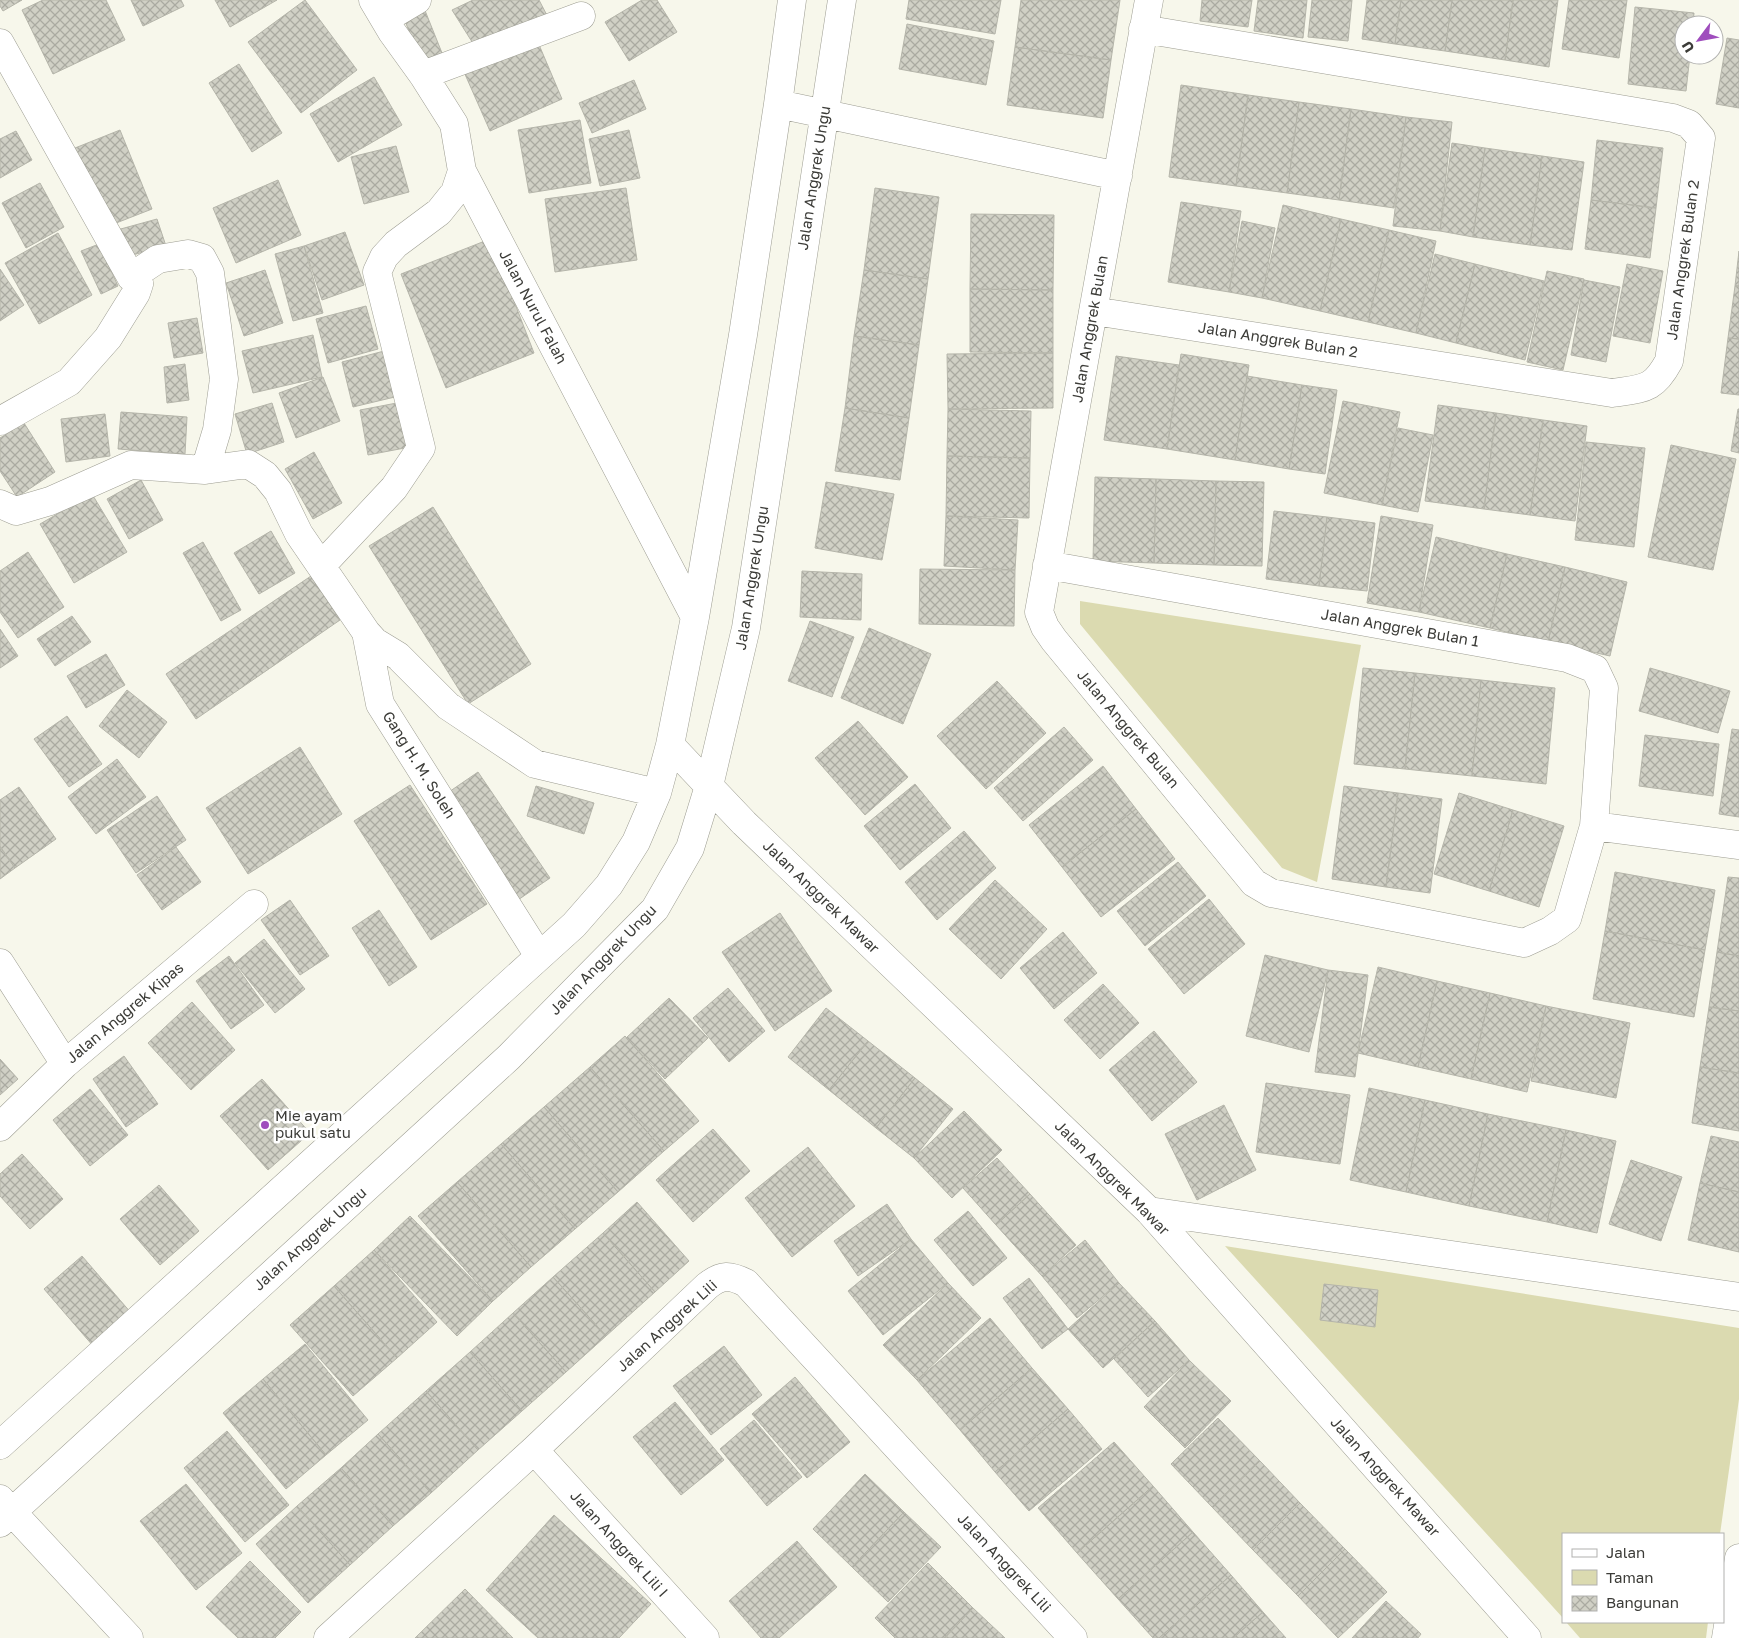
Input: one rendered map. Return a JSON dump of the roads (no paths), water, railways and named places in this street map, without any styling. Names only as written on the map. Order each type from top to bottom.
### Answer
[{"type":"street","points":[[379,10],[417,0]]},
{"type":"street","points":[[0,1445],[574,925],[608,884],[636,842],[657,794],[670,745],[695,617],[743,335],[792,0]]},
{"type":"street","name":"Jalan Anggrek Ungu","points":[[4,1511],[509,1057],[655,909],[690,848],[709,786],[746,628],[842,0]]},
{"type":"street","name":"Jalan Anggrek Bulan","points":[[1149,0],[1039,612],[1045,627],[1254,883],[1270,893],[1524,943],[1550,931],[1567,919],[1594,826]]},
{"type":"street","name":"Jalan Nurul Falah","points":[[379,10],[454,124],[462,171],[695,617]]},
{"type":"street","points":[[423,75],[581,16]]},
{"type":"street","name":"Jalan Anggrek Bulan 2","points":[[1094,311],[1612,393],[1646,388],[1661,376],[1669,361],[1701,138],[1689,124],[1673,118],[1143,29]]},
{"type":"street","points":[[0,43],[131,277],[139,284],[136,293],[108,338],[69,382],[0,421]]},
{"type":"street","points":[[778,104],[1118,176]]},
{"type":"street","points":[[321,566],[394,488],[421,448],[377,272],[384,257],[396,244],[439,212],[455,192],[462,171]]},
{"type":"street","points":[[131,277],[158,259],[188,254],[202,258],[210,273],[224,379],[217,430],[205,470]]},
{"type":"street","name":"Gang H. M. Soleh","points":[[0,504],[16,511],[50,501],[131,465],[205,470],[248,464],[265,475],[278,491],[299,534],[366,632],[380,704],[539,956]]},
{"type":"street","name":"Jalan Anggrek Bulan 1","points":[[1047,565],[1567,658],[1595,669],[1604,688],[1594,826]]},
{"type":"street","points":[[366,632],[375,642],[398,656],[448,706],[536,764],[657,794]]},
{"type":"street","name":"Jalan Anggrek Mawar","points":[[670,745],[744,823],[1149,1211],[1527,1638]]},
{"type":"street","points":[[1594,826],[1739,845]]},
{"type":"street","name":"Jalan Anggrek Kipas","points":[[0,1127],[65,1064],[254,904]]},
{"type":"street","points":[[0,963],[65,1064]]},
{"type":"street","points":[[1149,1211],[1739,1297]]},
{"type":"street","name":"Jalan Anggrek Lili","points":[[328,1638],[534,1450],[707,1286],[717,1278],[726,1277],[746,1283],[1073,1638]]},
{"type":"street","name":"Jalan Anggrek Lili I","points":[[534,1450],[705,1638]]},
{"type":"street","points":[[4,1511],[129,1638]]},
{"type":"street","points":[[1726,1638],[1739,1558]]},
{"type":"place","name":"Mie ayam pukul satu","points":[[265,1125]]}]
